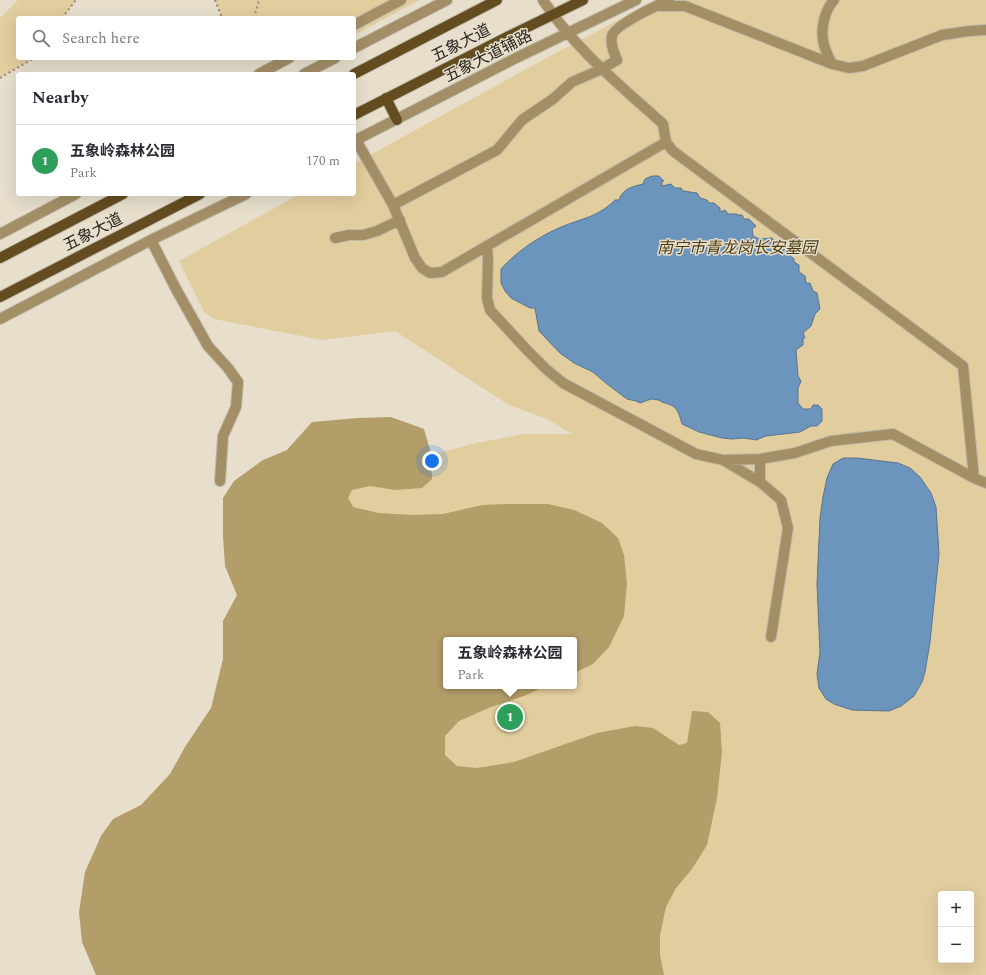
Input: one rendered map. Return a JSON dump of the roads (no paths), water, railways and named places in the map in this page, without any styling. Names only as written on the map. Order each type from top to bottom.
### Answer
[{"type":"main road","name":"五象大道","points":[[356,73],[497,0]]},
{"type":"main road","name":"五象大道","points":[[356,114],[583,0]]},
{"type":"main road","points":[[386,98],[397,120]]},
{"type":"main road","name":"五象大道","points":[[0,258],[119,196]]},
{"type":"main road","name":"五象大道","points":[[0,297],[196,196]]},
{"type":"street","points":[[356,23],[401,0]]},
{"type":"street","points":[[356,47],[447,0]]},
{"type":"street","points":[[543,0],[552,15],[579,46],[602,69],[663,124],[666,142],[673,151],[962,366],[974,478]]},
{"type":"street","name":"五象大道辅路","points":[[356,140],[568,32],[636,0]]},
{"type":"street","points":[[393,206],[497,150],[522,120],[553,100],[572,82],[602,69],[617,60],[611,43],[612,34],[619,26],[669,0]]},
{"type":"street","points":[[832,64],[824,44],[823,29],[825,16],[829,5],[834,0]]},
{"type":"street","points":[[656,6],[685,6],[832,64],[849,68],[863,66],[942,35],[986,30]]},
{"type":"street","points":[[264,72],[285,60]]},
{"type":"street","points":[[308,72],[331,60]]},
{"type":"street","points":[[356,143],[393,206],[415,258],[422,268],[430,273],[442,272],[666,142]]},
{"type":"street","points":[[0,234],[72,196]]},
{"type":"street","points":[[0,319],[152,240],[242,196]]},
{"type":"street","points":[[335,238],[349,235],[363,235],[377,231],[400,220]]},
{"type":"street","points":[[152,240],[176,289],[208,346],[228,368],[238,382],[236,407],[223,436],[220,481]]},
{"type":"street","points":[[487,246],[487,298],[490,310],[526,350],[563,383],[696,454],[724,460],[760,459],[796,454],[831,442],[894,434],[974,478],[986,483]]},
{"type":"street","points":[[760,459],[760,482]]},
{"type":"street","points":[[724,460],[760,482],[781,500],[788,528],[771,637]]},
{"type":"water","points":[[652,176],[659,176],[664,181],[662,181],[662,186],[671,184],[675,188],[681,188],[683,191],[697,193],[700,198],[707,200],[709,203],[714,203],[720,208],[720,212],[725,210],[728,214],[742,215],[744,219],[749,219],[756,226],[752,229],[753,236],[759,239],[772,238],[778,248],[785,250],[794,259],[794,262],[799,265],[799,272],[805,276],[806,283],[810,283],[813,291],[817,293],[820,309],[815,314],[811,326],[803,333],[805,338],[803,338],[803,345],[796,350],[798,376],[801,381],[798,388],[798,403],[803,409],[811,409],[813,405],[818,405],[822,409],[822,421],[817,426],[811,426],[800,432],[766,436],[756,440],[744,438],[722,438],[699,432],[682,424],[677,410],[673,406],[659,400],[651,399],[640,403],[627,399],[593,372],[574,363],[560,353],[539,331],[535,308],[530,308],[511,298],[505,291],[501,283],[501,269],[524,248],[550,232],[599,212],[615,200],[619,200],[625,190],[643,184],[645,179]]},
{"type":"water","points":[[843,458],[857,458],[898,463],[910,468],[920,477],[931,493],[936,507],[939,554],[930,642],[925,672],[922,682],[914,696],[901,706],[889,711],[852,710],[834,704],[826,699],[819,688],[817,674],[820,652],[817,584],[820,518],[827,478],[833,464]]},
{"type":"place","name":"五象岭森林公园","points":[[510,717]]},
{"type":"park label","name":"南宁市青龙岗长安墓园","points":[[737,248]]}]
